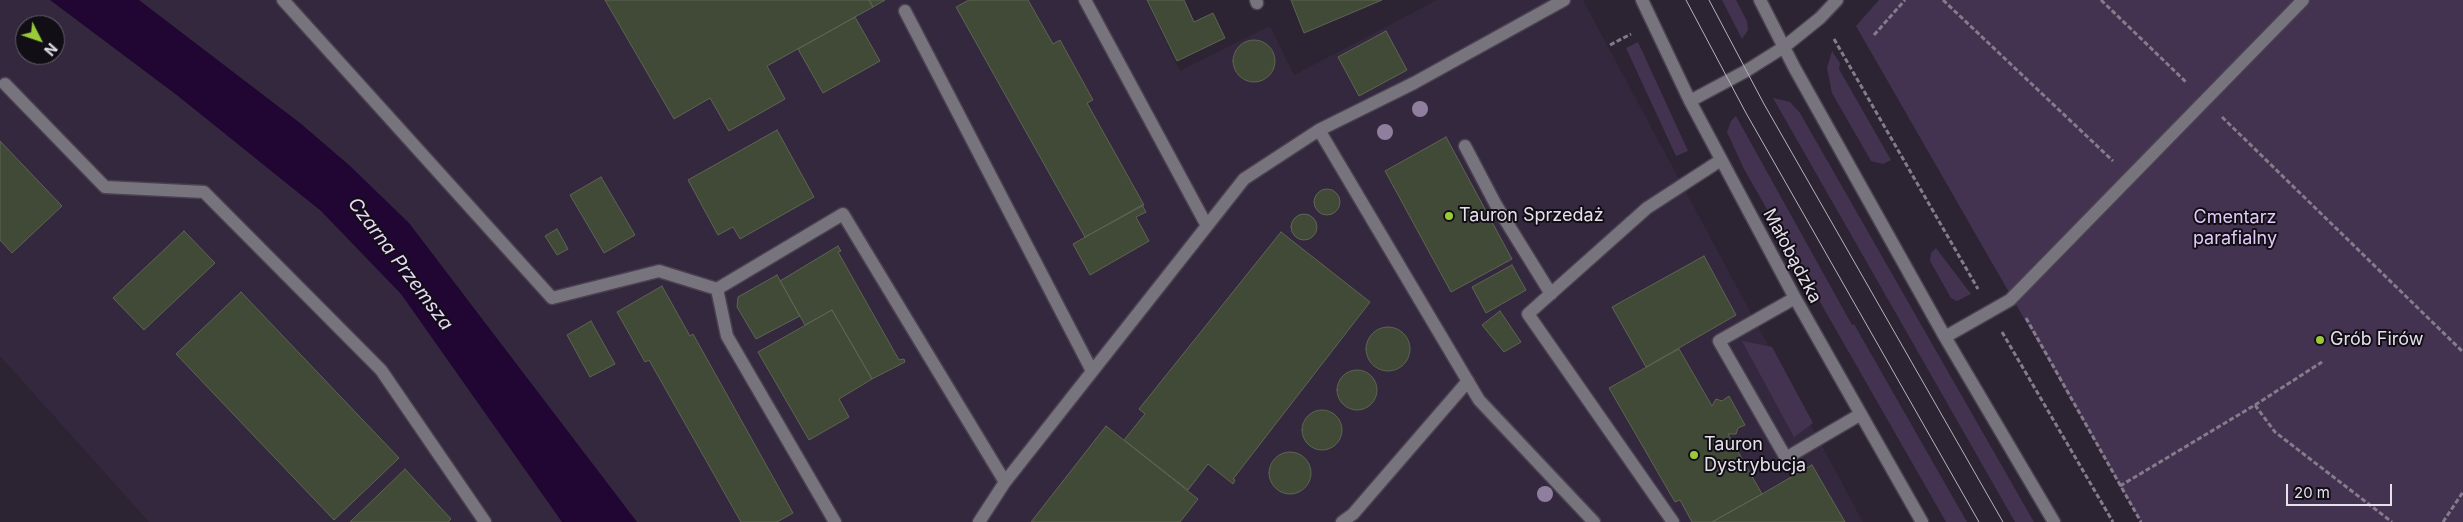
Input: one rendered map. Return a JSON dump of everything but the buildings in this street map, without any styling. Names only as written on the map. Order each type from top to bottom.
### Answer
[{"type":"street","points":[[283,0],[552,298],[659,271],[717,289],[843,214],[1005,482]]},
{"type":"street","points":[[1085,0],[1207,226]]},
{"type":"street","points":[[979,522],[1005,482],[1244,179],[1319,130],[1414,83],[1564,0]]},
{"type":"street","name":"Małobądzka","points":[[1642,0],[1690,101],[1795,298],[1922,522]]},
{"type":"street","points":[[1760,0],[1794,67],[1945,337],[2054,522]]},
{"type":"street","points":[[1690,101],[1746,71],[1784,46],[1820,18],[1837,0]]},
{"type":"street","points":[[1945,337],[2012,297],[2303,0]]},
{"type":"street","points":[[905,10],[1092,372]]},
{"type":"street","points":[[4,84],[105,187],[204,192],[381,370],[484,522]]},
{"type":"street","points":[[1319,130],[1479,400],[1594,522]]},
{"type":"street","points":[[1465,146],[1496,206],[1551,294]]},
{"type":"street","points":[[1673,522],[1528,314],[1647,208],[1721,160]]},
{"type":"street","points":[[717,289],[727,336],[835,522]]},
{"type":"street","points":[[1795,298],[1719,341],[1786,458],[1861,414]]},
{"type":"street","points":[[1342,522],[1353,514],[1468,381]]},
{"type":"path","points":[[1874,36],[1905,0]]},
{"type":"path","points":[[1943,0],[2129,177]]},
{"type":"path","points":[[2101,0],[2463,352]]},
{"type":"path","points":[[1820,18],[1856,73],[1990,311],[2113,522]]},
{"type":"path","points":[[1610,45],[1634,32]]},
{"type":"path","points":[[2012,297],[2141,522]]},
{"type":"path","points":[[2120,486],[2255,405],[2322,362]]},
{"type":"path","points":[[2255,405],[2275,432],[2392,522]]},
{"type":"path","points":[[2443,522],[2463,492]]},
{"type":"shaded area","points":[[0,0],[1146,0],[1180,71],[1270,26],[1294,75],[1437,0],[1583,0],[1863,522],[149,522],[0,356]]},
{"type":"green space","points":[[1722,0],[1736,0],[1747,21],[1748,30],[1742,39]]},
{"type":"green space","name":"Cmentarz parafialny","points":[[1879,0],[2463,0],[2463,522],[2141,522],[1856,26]]},
{"type":"green space","points":[[1638,42],[1688,151],[1676,156],[1626,48]]},
{"type":"green space","points":[[1832,51],[1840,63],[1839,69],[1891,160],[1883,164],[1871,161],[1832,93],[1827,68]]},
{"type":"green space","points":[[1773,98],[1790,102],[1800,113],[2034,522],[2015,522]]},
{"type":"green space","points":[[1736,116],[1852,325],[1854,324],[1967,522],[1946,522],[1744,169],[1727,132],[1731,121]]},
{"type":"green space","points":[[1936,248],[1971,294],[1957,301],[1951,298],[1930,261],[1931,253]]},
{"type":"green space","points":[[1742,341],[1772,347],[1813,423],[1794,437]]},
{"type":"water","name":"Czarna Przemsza","points":[[50,0],[139,0],[300,123],[349,165],[409,223],[637,522],[562,522],[401,294],[321,211],[178,96]]},
{"type":"tram line","points":[[1686,0],[1746,113],[1979,522]]},
{"type":"tram line","points":[[1709,0],[1764,104],[2003,522]]},
{"type":"place","name":"Tauron Sprzedaż","points":[[1449,216]]},
{"type":"place","name":"Grób Firów","points":[[2320,340]]},
{"type":"place","name":"Tauron Dystrybucja","points":[[1694,455]]}]
